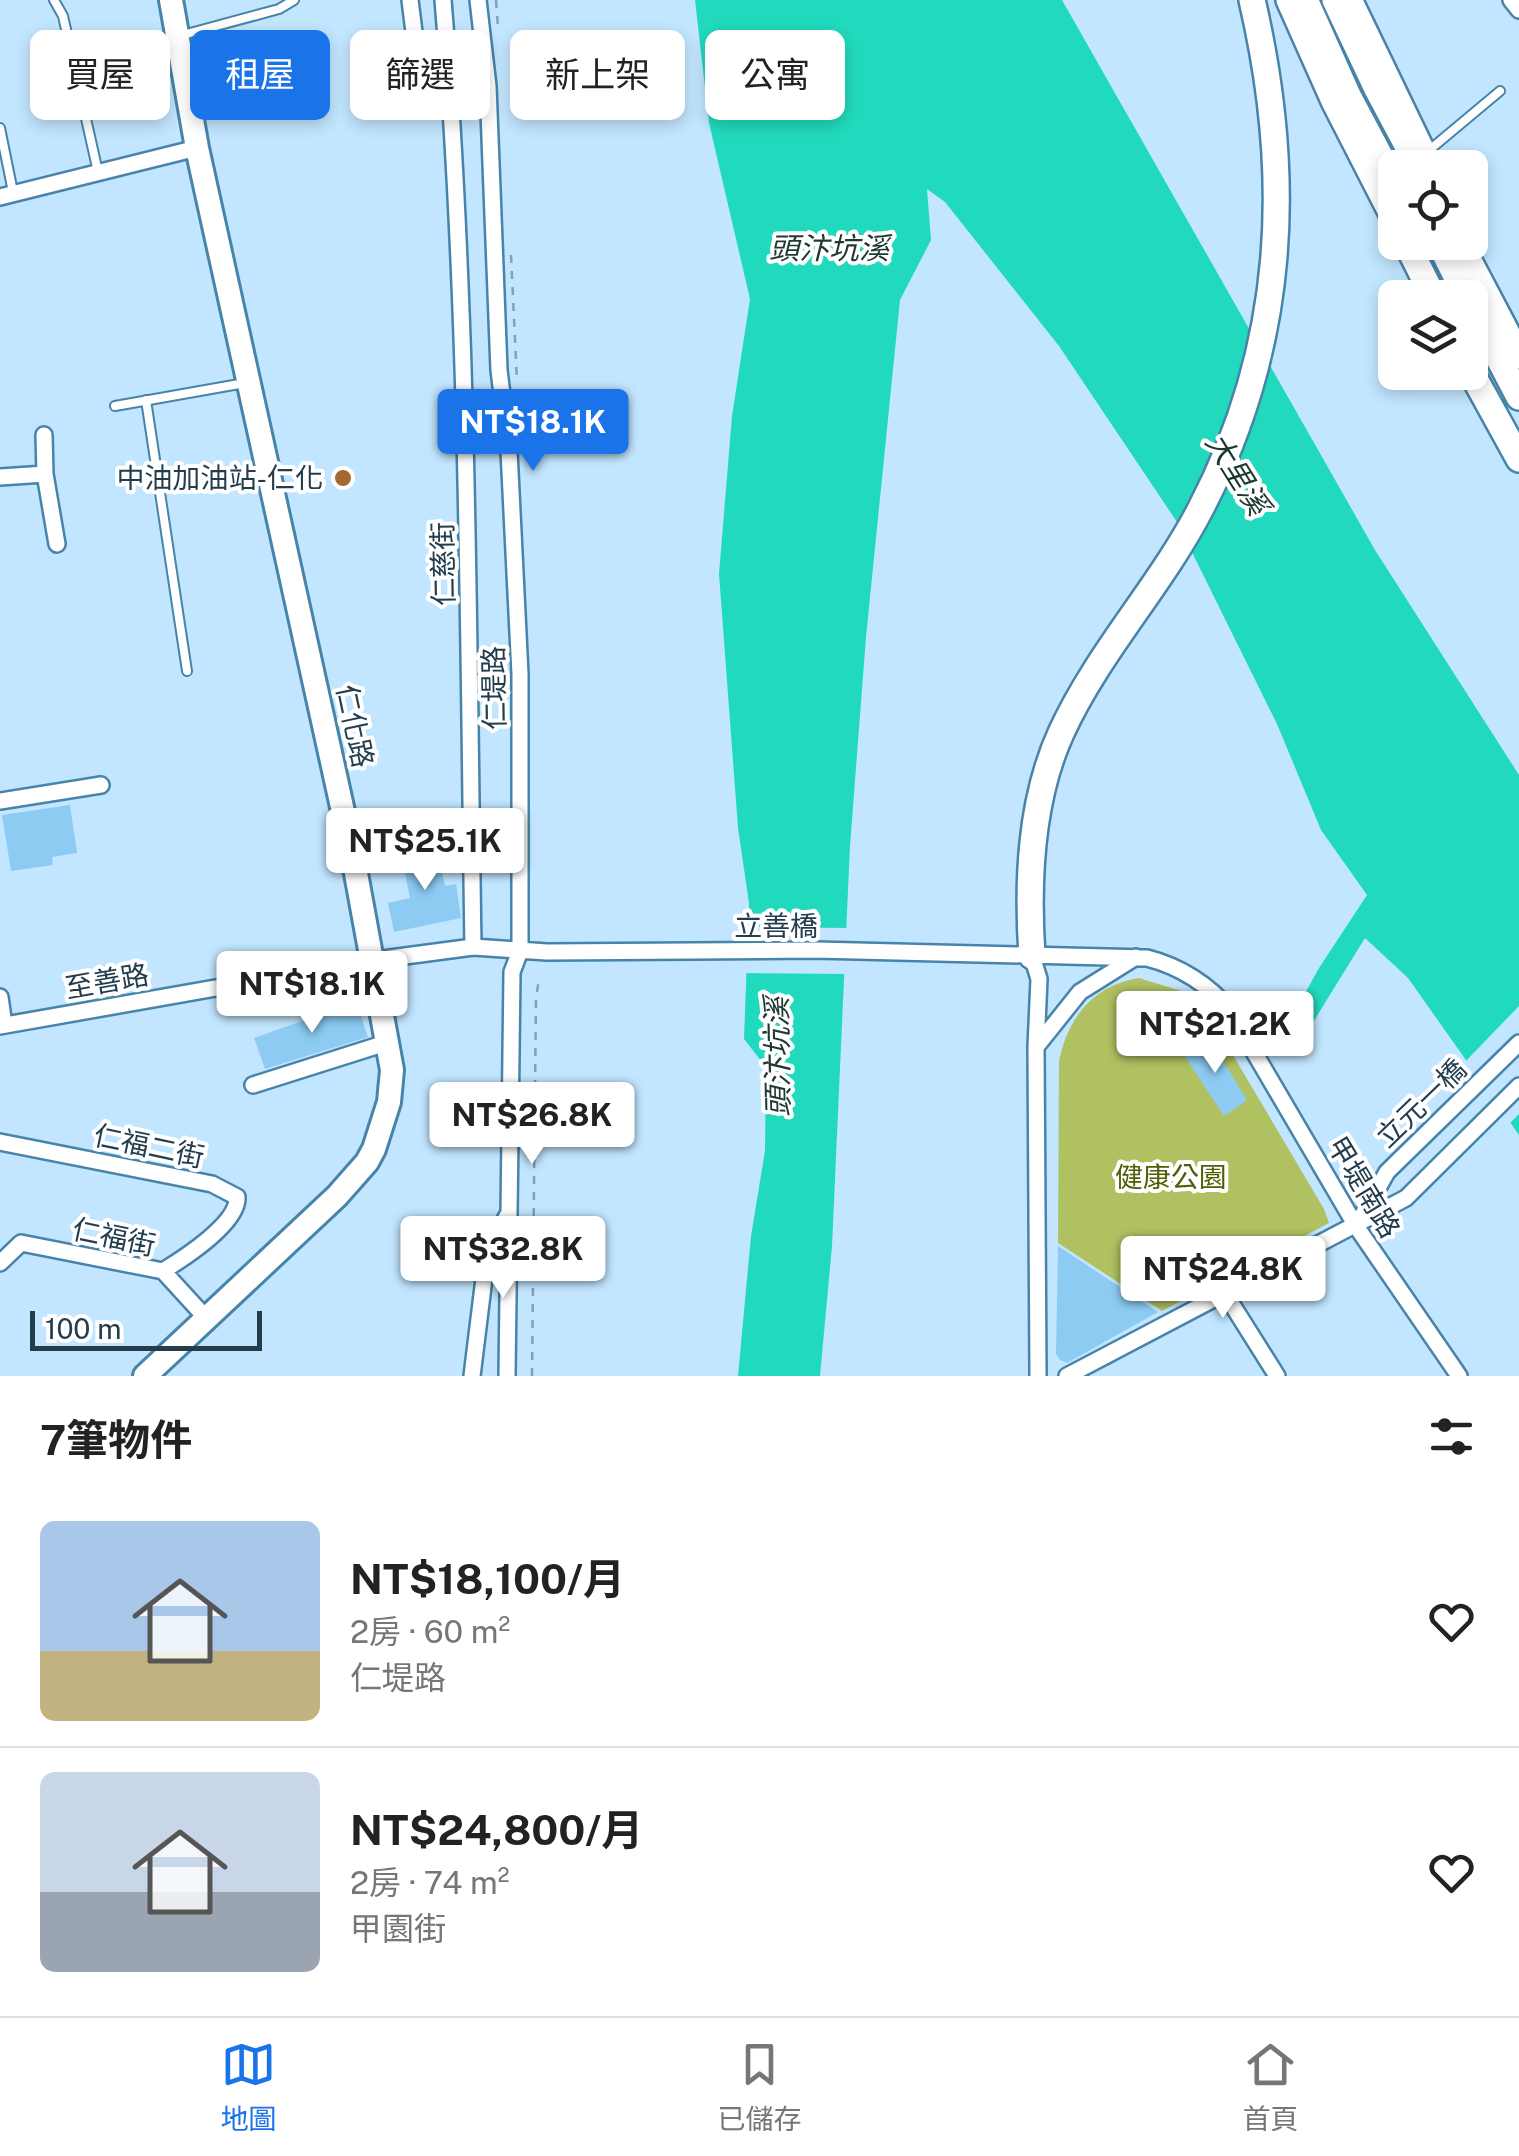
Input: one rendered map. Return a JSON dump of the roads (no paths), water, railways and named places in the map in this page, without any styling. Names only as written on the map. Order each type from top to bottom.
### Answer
[{"type":"highway","points":[[1032,956],[1035,826],[1053,754],[1085,689],[1168,567],[1201,509],[1235,433],[1263,338],[1276,245],[1278,179],[1271,96],[1252,0]]},
{"type":"highway","points":[[1289,0],[1334,102],[1378,187]]},
{"type":"highway","points":[[1322,0],[1393,150]]},
{"type":"highway","points":[[1335,0],[1376,89],[1418,150]]},
{"type":"highway","points":[[1468,260],[1519,356]]},
{"type":"highway","points":[[1488,339],[1519,397]]},
{"type":"highway","points":[[1481,390],[1519,459]]},
{"type":"main road","name":"仁化路","points":[[145,1376],[337,1196],[366,1162],[378,1140],[389,1102],[392,1070],[374,960],[198,148],[171,0]]},
{"type":"street","points":[[410,0],[414,30]]},
{"type":"street","name":"仁慈街","points":[[443,0],[456,159],[465,388],[473,948]]},
{"type":"street","name":"仁堤路","points":[[478,0],[488,86],[499,370],[510,451],[520,674],[520,952],[512,972],[507,1376]]},
{"type":"street","points":[[1308,0],[1380,150]]},
{"type":"street","points":[[1352,0],[1421,150]]},
{"type":"street","points":[[1510,0],[1519,10]]},
{"type":"street","points":[[6,196],[198,148]]},
{"type":"street","points":[[1481,260],[1519,332]]},
{"type":"street","points":[[1488,354],[1519,410]]},
{"type":"street","points":[[44,435],[45,474],[57,544]]},
{"type":"street","points":[[0,477],[45,474]]},
{"type":"street","points":[[0,801],[102,786]]},
{"type":"street","name":"至善路","points":[[2,1025],[374,960],[473,948],[520,952]]},
{"type":"street","name":"立善橋","points":[[520,952],[816,950],[1032,956]]},
{"type":"street","points":[[1032,956],[1039,979],[1038,1376]]},
{"type":"street","name":"甲堤南路","points":[[1032,956],[1137,956],[1158,961],[1210,988],[1226,1006],[1356,1226],[1458,1376]]},
{"type":"street","points":[[1036,1047],[1080,992],[1137,956]]},
{"type":"street","points":[[0,997],[2,1025]]},
{"type":"street","points":[[253,1085],[389,1042]]},
{"type":"street","name":"立元一橋","points":[[1356,1226],[1376,1206],[1386,1172],[1519,1043]]},
{"type":"street","name":"立元一橋","points":[[1376,1206],[1406,1198],[1519,1086]]},
{"type":"street","name":"仁福二街","points":[[0,1142],[212,1184],[237,1197],[235,1210],[227,1220],[196,1250],[163,1272]]},
{"type":"street","points":[[472,1376],[487,1254],[509,1215]]},
{"type":"street","points":[[1068,1376],[1356,1226]]},
{"type":"street","name":"仁福街","points":[[0,1263],[21,1243],[163,1272],[206,1318]]},
{"type":"street","points":[[1226,1294],[1277,1376]]},
{"type":"lane","points":[[54,0],[63,16],[98,172]]},
{"type":"lane","points":[[178,36],[279,9],[294,0]]},
{"type":"lane","points":[[1439,150],[1500,91]]},
{"type":"lane","points":[[0,128],[6,196]]},
{"type":"lane","points":[[115,406],[250,382]]},
{"type":"lane","points":[[146,400],[186,671]]},
{"type":"water","points":[[695,0],[1062,0],[1375,550],[1519,775],[1519,1135],[1408,978],[1365,938],[1312,1024],[1293,1015],[1367,895],[1321,830],[1277,724],[1177,522],[1059,346],[945,202],[927,189],[931,240],[900,300],[866,637],[850,846],[832,1246],[820,1376],[738,1376],[751,1236],[765,1151],[766,1067],[744,1039],[749,903],[738,828],[719,574],[732,416],[750,299],[709,120],[845,120],[845,30],[705,30],[705,88]]},
{"type":"place","name":"中油加油站-仁化","points":[[343,478]]},
{"type":"water label","name":"頭汴坑溪","points":[[829,249]]},
{"type":"water label","name":"大里溪","points":[[1237,474]]},
{"type":"water label","name":"頭汴坑溪","points":[[778,1057]]},
{"type":"park label","name":"健康公園","points":[[1171,1177]]}]
